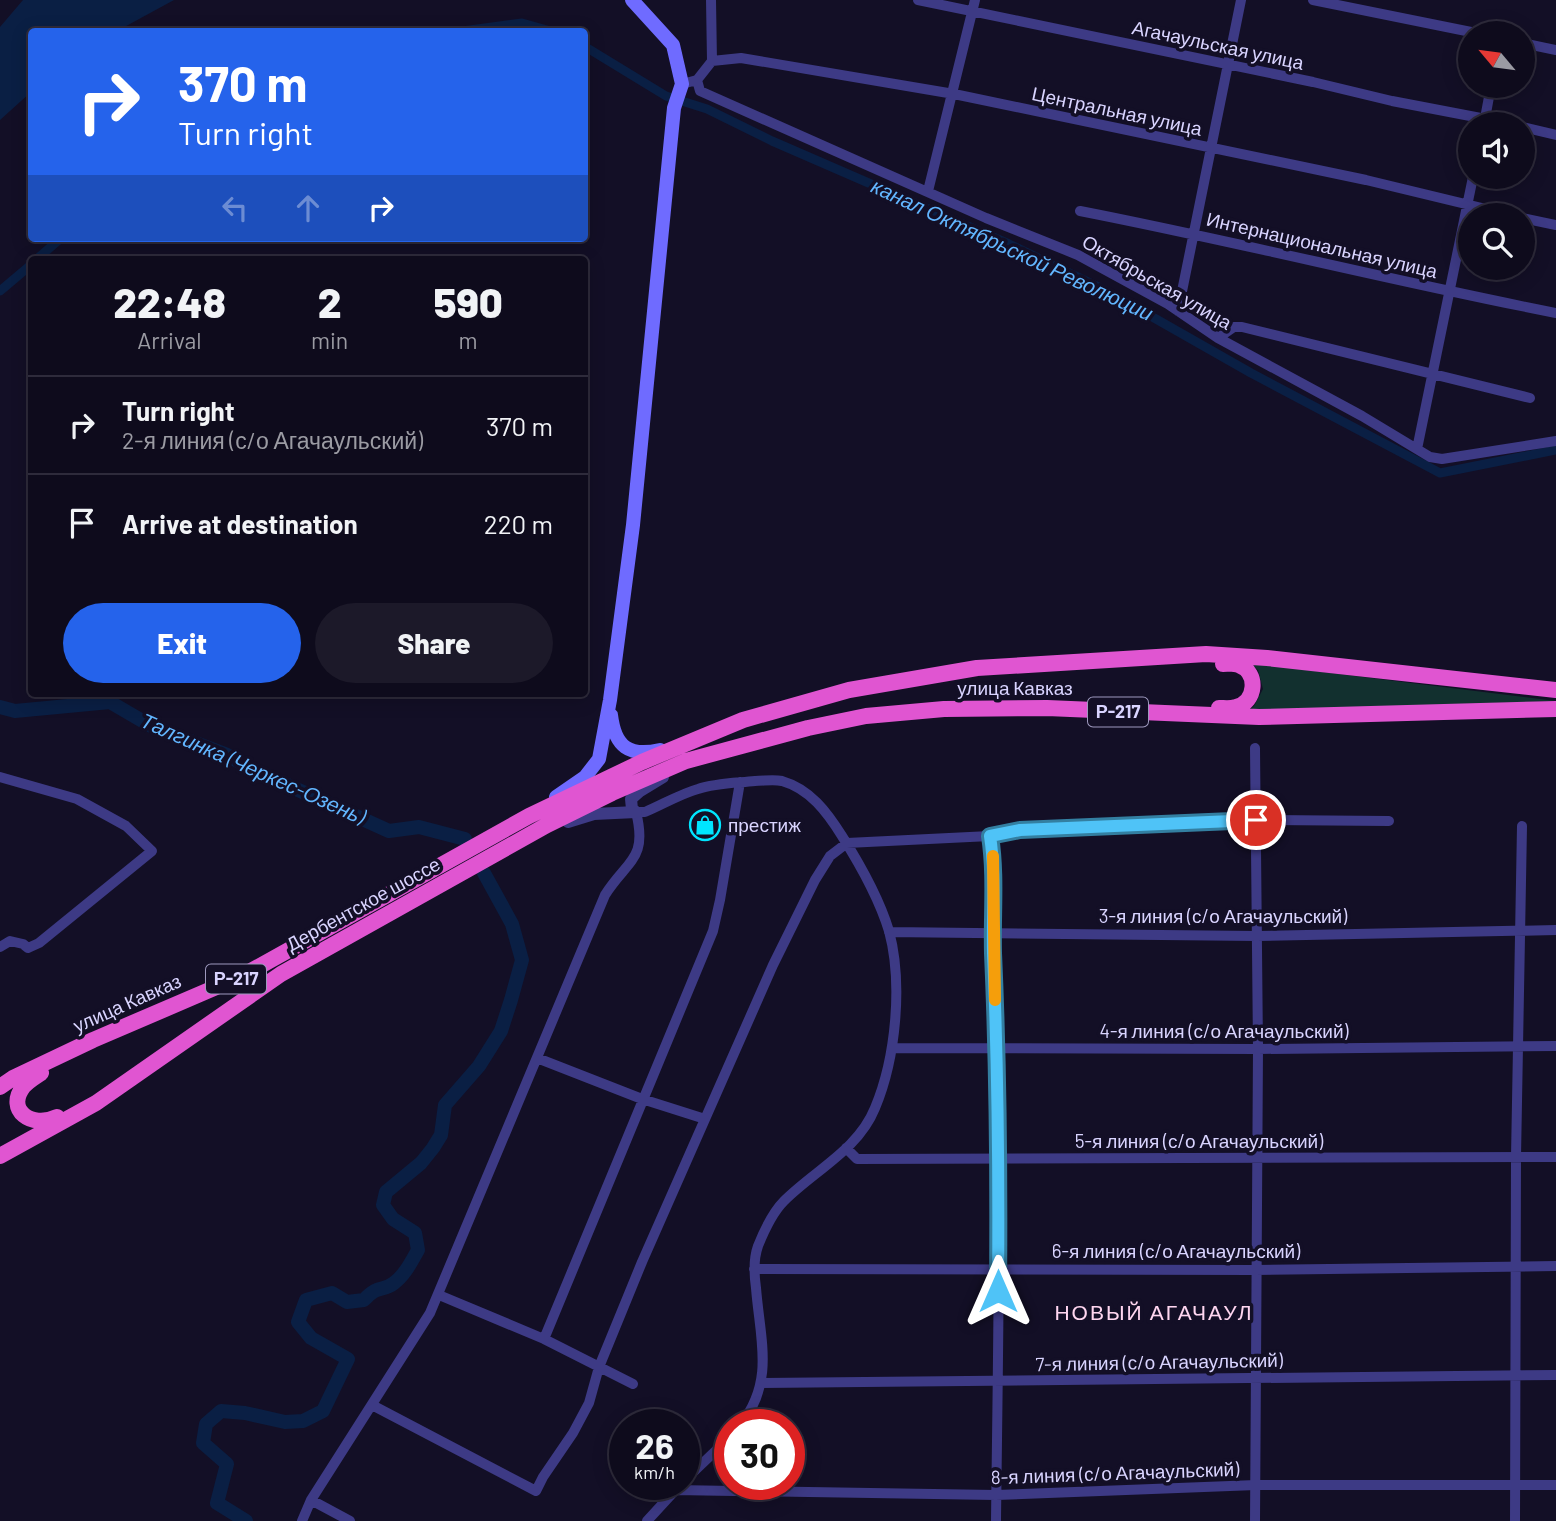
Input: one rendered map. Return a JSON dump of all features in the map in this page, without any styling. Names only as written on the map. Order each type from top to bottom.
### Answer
[{"type":"highway","points":[[684,753],[743,720],[849,690],[976,668],[1206,654],[1267,658],[1556,690]]},
{"type":"highway","points":[[1122,712],[1237,707],[1246,702],[1254,686],[1252,677],[1238,664],[1130,658]]},
{"type":"highway","name":"улица Кавказ","points":[[0,1087],[13,1078],[93,1040],[242,976],[529,816],[684,753],[866,716],[944,709],[1047,708],[1259,717],[1556,709]]},
{"type":"highway","name":"улица Кавказ","points":[[612,793],[684,753]]},
{"type":"highway","name":"Дербентское шоссе","points":[[0,1156],[96,1103],[281,974],[513,844],[612,793]]},
{"type":"highway","points":[[93,1040],[25,1084],[19,1099],[21,1112],[32,1121],[40,1123],[50,1120],[124,1081]]},
{"type":"main road","points":[[529,816],[585,778],[598,760],[610,700],[636,500],[678,96],[673,45],[632,0]]},
{"type":"main road","points":[[610,700],[614,735],[625,748],[643,754],[684,753]]},
{"type":"street","points":[[678,96],[712,61],[711,0]]},
{"type":"street","name":"Агачаульская улица","points":[[918,0],[1458,115]]},
{"type":"street","points":[[928,191],[975,0]]},
{"type":"street","points":[[1178,311],[1241,0]]},
{"type":"street","points":[[1312,0],[1458,29]]},
{"type":"street","points":[[1535,46],[1556,50]]},
{"type":"street","name":"Центральная улица","points":[[712,61],[741,58],[954,94],[1366,180],[1458,204]]},
{"type":"street","name":"Октябрьская улица","points":[[697,79],[700,91],[1078,255],[1178,311],[1218,338],[1362,416],[1430,457],[1443,459],[1556,441]]},
{"type":"street","points":[[1535,130],[1556,135]]},
{"type":"street","name":"Интернациональная улица","points":[[1080,211],[1556,313]]},
{"type":"street","points":[[1535,221],[1556,225]]},
{"type":"street","points":[[1417,449],[1458,247]]},
{"type":"street","points":[[1218,338],[1234,327],[1242,327],[1530,398]]},
{"type":"street","points":[[1255,748],[1258,1049],[1255,1521]]},
{"type":"street","points":[[302,1521],[311,1500],[425,1322],[439,1295],[605,895],[635,857],[641,831],[631,799],[684,753]]},
{"type":"street","points":[[0,776],[77,799],[126,826],[152,850],[39,943],[28,948],[10,941],[0,947]]},
{"type":"street","points":[[513,844],[582,816],[645,813],[698,789],[740,782],[778,780],[797,786],[814,798],[846,843],[876,897],[889,932],[895,972],[892,1048],[886,1080],[874,1111],[860,1135],[782,1203],[767,1225],[756,1250],[754,1269],[764,1360],[762,1383],[752,1409]]},
{"type":"street","points":[[544,1339],[713,931],[740,782]]},
{"type":"street","points":[[372,1405],[536,1491],[584,1413],[599,1367],[642,1262],[773,965],[815,880],[830,856],[846,843],[990,836],[1020,830],[1256,820],[1390,821]]},
{"type":"street","points":[[1515,1521],[1516,1157],[1522,826]]},
{"type":"street","points":[[990,836],[993,858],[997,1047],[999,1268],[996,1521]]},
{"type":"street","name":"3-я линия (с/о Агачаульский)","points":[[889,932],[1257,936],[1556,930]]},
{"type":"street","name":"4-я линия (с/о Агачаульский)","points":[[892,1048],[1258,1049],[1556,1046]]},
{"type":"street","points":[[537,1058],[642,1099],[705,1119]]},
{"type":"street","name":"5-я линия (с/о Агачаульский)","points":[[846,1148],[857,1159],[1556,1157]]},
{"type":"street","name":"6-я линия (с/о Агачаульский)","points":[[754,1269],[1256,1270],[1556,1266]]},
{"type":"street","points":[[439,1295],[544,1339],[633,1384]]},
{"type":"street","name":"7-я линия (с/о Агачаульский)","points":[[762,1383],[1556,1375]]},
{"type":"street","points":[[700,1466],[714,1452]]},
{"type":"street","name":"8-я линия (с/о Агачаульский)","points":[[700,1486],[996,1495],[1255,1485],[1556,1485]]},
{"type":"street","points":[[311,1500],[349,1521]]},
{"type":"street","points":[[647,1521],[666,1500]]},
{"type":"green space","points":[[1249,663],[1556,701],[1248,711],[1254,706],[1263,689],[1258,670]]},
{"type":"water","points":[[23,0],[174,0],[123,28],[28,28],[28,95],[0,120],[0,27]]},
{"type":"waterway","name":"канал Октябрьской Революции","points":[[485,28],[522,23],[540,28]]},
{"type":"waterway","name":"канал Октябрьской Революции","points":[[588,48],[666,96],[707,109],[772,141],[1009,244],[1105,290],[1251,373],[1440,473],[1556,450]]},
{"type":"waterway","name":"канал Октябрьской Революции","points":[[40,256],[56,242]]},
{"type":"waterway","name":"канал Октябрьской Революции","points":[[0,291],[28,267]]},
{"type":"waterway","name":"Талгинка (Черкес-Озень)","points":[[0,707],[15,711],[110,702],[151,726],[225,754],[254,770],[389,831],[419,827],[465,839]]},
{"type":"waterway","name":"Талгинка (Черкес-Озень)","points":[[246,1521],[217,1503],[227,1464],[203,1443],[206,1424],[221,1411],[285,1422],[303,1421],[323,1411],[348,1359],[311,1338],[298,1322],[306,1300],[332,1293],[347,1302],[364,1300],[373,1292],[398,1280],[418,1250],[415,1233],[393,1219],[383,1205],[386,1192],[421,1163],[441,1135],[445,1105],[479,1066],[501,1031],[522,960],[512,924],[484,873]]},
{"type":"slow traffic","points":[[993,856],[995,1000]]},
{"type":"place","name":"престиж","points":[[705,825]]},
{"type":"district","name":"НОВЫЙ АГАЧАУЛ","points":[[1154,1313]]},
{"type":"route","points":[[998,1291],[997,1047],[993,858],[990,836],[1020,830],[1256,820]]}]
